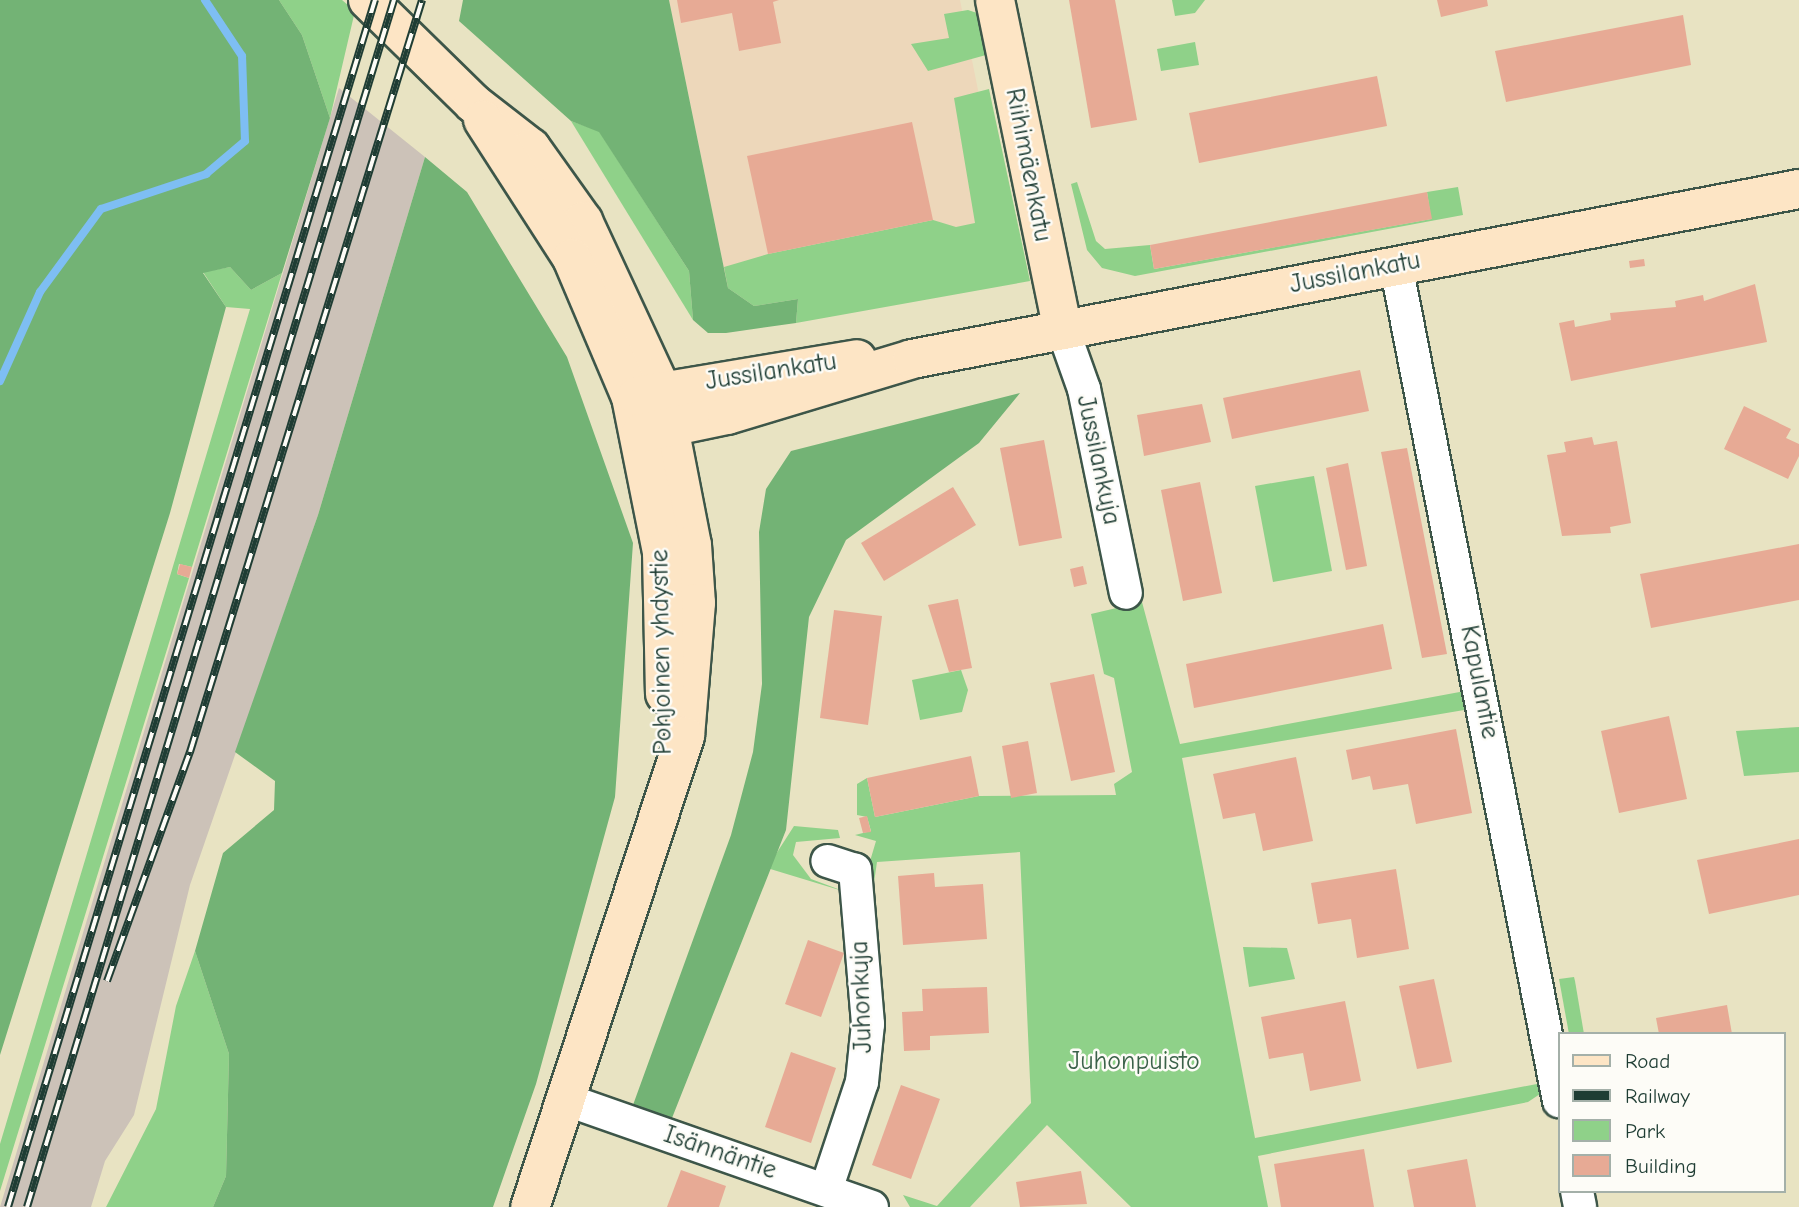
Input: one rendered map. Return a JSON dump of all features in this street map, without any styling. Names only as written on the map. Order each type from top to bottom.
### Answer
[{"type":"main road","name":"Pohjoinen yhdystie","points":[[368,0],[473,103],[531,148],[576,211],[625,300],[651,412],[664,582],[665,783],[647,859],[530,1207]]},
{"type":"main road","name":"Riihimäenkatu","points":[[995,0],[1063,330]]},
{"type":"main road","name":"Jussilankatu","points":[[651,412],[833,359],[912,359],[1799,190]]},
{"type":"street","name":"Kapulantie","points":[[1396,265],[1558,1096]]},
{"type":"street","name":"Jussilankuja","points":[[1063,330],[1084,389],[1126,593]]},
{"type":"street","name":"Juhonkuja","points":[[826,1190],[862,1082],[868,1024],[855,870],[827,861]]},
{"type":"street","name":"Isännäntie","points":[[567,1100],[873,1207]]},
{"type":"shaded area","points":[[669,0],[960,0],[1007,235],[728,288]]},
{"type":"shaded area","points":[[339,88],[425,157],[318,515],[190,885],[134,1115],[105,1161],[91,1207],[0,1207]]},
{"type":"green space","points":[[0,0],[279,0],[302,35],[330,118],[282,273],[251,290],[230,267],[203,273],[226,307],[170,513],[0,1055]]},
{"type":"green space","points":[[279,0],[342,0],[355,11],[330,118],[302,35]]},
{"type":"green space","points":[[463,0],[669,0],[728,288],[754,306],[798,299],[796,323],[708,333],[693,320],[689,271],[599,132],[571,121],[459,21]]},
{"type":"green space","points":[[1172,0],[1205,0],[1195,13],[1175,16]]},
{"type":"green space","points":[[968,10],[977,13],[986,55],[928,71],[911,44],[949,38],[944,14]]},
{"type":"green space","points":[[1195,42],[1199,65],[1161,71],[1157,49]]},
{"type":"green space","points":[[989,89],[1030,281],[796,323],[798,299],[754,306],[728,288],[724,267],[768,254],[933,220],[956,227],[975,223],[954,98]]},
{"type":"green space","points":[[571,121],[599,131],[689,271],[693,320]]},
{"type":"green space","points":[[425,157],[467,192],[567,357],[633,543],[615,797],[536,1084],[493,1207],[213,1207],[226,1176],[229,1054],[195,951],[223,853],[274,810],[275,781],[235,752],[318,515]]},
{"type":"green space","points":[[1077,182],[1096,241],[1105,249],[1150,245],[1154,269],[1431,219],[1427,192],[1458,187],[1463,215],[1135,276],[1102,268],[1087,250],[1071,184]]},
{"type":"green space","points":[[230,267],[251,290],[282,273],[192,567],[179,564],[177,574],[189,578],[0,1191],[0,1144],[250,309],[226,307],[203,272]]},
{"type":"green space","points":[[1020,393],[979,443],[846,540],[809,617],[786,830],[672,1118],[633,1105],[731,835],[753,752],[762,684],[759,532],[766,489],[791,451]]},
{"type":"green space","points":[[1314,476],[1332,571],[1273,582],[1255,486]]},
{"type":"green space","name":"Juhonpuisto","points":[[1142,602],[1180,744],[1465,691],[1470,709],[1182,758],[1255,1138],[1542,1083],[1540,1094],[1528,1102],[1258,1156],[1268,1207],[1131,1207],[1047,1125],[970,1207],[910,1207],[903,1195],[937,1206],[1031,1103],[1020,852],[877,862],[870,910],[868,868],[876,841],[855,835],[871,831],[867,817],[857,815],[857,784],[867,778],[875,817],[979,796],[1116,795],[1114,784],[1132,772],[1114,678],[1104,674],[1091,614]]},
{"type":"green space","points":[[961,670],[968,690],[962,712],[920,720],[912,680]]},
{"type":"green space","points":[[1799,727],[1799,772],[1744,776],[1736,731]]},
{"type":"green space","points":[[794,826],[838,830],[840,838],[796,842],[793,855],[811,879],[846,892],[767,868]]},
{"type":"green space","points":[[1243,947],[1287,948],[1295,979],[1249,987]]},
{"type":"green space","points":[[195,951],[229,1054],[226,1176],[213,1207],[106,1207],[156,1109],[176,1006]]},
{"type":"green space","points":[[1574,977],[1584,1032],[1569,1032],[1559,979]]},
{"type":"building","points":[[677,0],[779,0],[773,2],[781,43],[739,51],[732,13],[681,23]]},
{"type":"building","points":[[1069,0],[1115,0],[1137,120],[1091,128]]},
{"type":"building","points":[[1437,0],[1487,0],[1488,6],[1441,17]]},
{"type":"building","points":[[1683,15],[1691,65],[1506,102],[1495,51]]},
{"type":"building","points":[[1377,76],[1387,126],[1199,163],[1189,113]]},
{"type":"building","points":[[912,122],[933,220],[768,254],[747,156]]},
{"type":"building","points":[[1427,192],[1432,219],[1154,269],[1150,245]]},
{"type":"building","points":[[1644,259],[1645,266],[1630,268],[1629,261]]},
{"type":"building","points":[[1755,284],[1767,342],[1571,381],[1559,323],[1574,320],[1575,327],[1611,320],[1610,313],[1676,307],[1675,301],[1703,295],[1704,301]]},
{"type":"building","points":[[1360,370],[1369,411],[1232,439],[1223,398]]},
{"type":"building","points":[[1202,404],[1211,442],[1144,456],[1137,415]]},
{"type":"building","points":[[1744,406],[1791,429],[1786,438],[1799,444],[1799,456],[1788,479],[1724,449]]},
{"type":"building","points":[[1592,437],[1594,445],[1617,441],[1631,523],[1610,527],[1611,533],[1562,536],[1547,455],[1566,452],[1564,442]]},
{"type":"building","points":[[1044,440],[1062,538],[1019,546],[1000,448]]},
{"type":"building","points":[[1407,448],[1447,654],[1422,658],[1381,452]]},
{"type":"building","points":[[1348,463],[1367,566],[1346,570],[1326,468]]},
{"type":"building","points":[[1200,482],[1222,593],[1183,601],[1161,490]]},
{"type":"building","points":[[953,487],[976,525],[884,581],[861,543]]},
{"type":"building","points":[[1799,544],[1799,600],[1651,628],[1640,574]]},
{"type":"building","points":[[180,564],[192,567],[189,578],[177,574]]},
{"type":"building","points":[[1083,566],[1087,584],[1074,587],[1070,569]]},
{"type":"building","points":[[958,599],[972,668],[949,672],[928,605]]},
{"type":"building","points":[[834,610],[882,616],[868,725],[820,718]]},
{"type":"building","points":[[1383,624],[1392,669],[1194,708],[1186,664]]},
{"type":"building","points":[[1094,674],[1115,772],[1071,781],[1050,683]]},
{"type":"building","points":[[1669,716],[1687,799],[1619,813],[1601,731]]},
{"type":"building","points":[[1456,729],[1472,813],[1416,824],[1408,784],[1373,790],[1370,776],[1352,780],[1346,750]]},
{"type":"building","points":[[1028,741],[1037,793],[1011,798],[1002,746]]},
{"type":"building","points":[[971,756],[979,796],[875,817],[867,778]]},
{"type":"building","points":[[1296,757],[1313,841],[1263,851],[1255,813],[1223,819],[1213,774]]},
{"type":"building","points":[[867,816],[871,832],[863,833],[859,818]]},
{"type":"building","points":[[1799,839],[1799,895],[1709,914],[1697,860]]},
{"type":"building","points":[[1396,869],[1409,949],[1357,958],[1351,919],[1318,924],[1311,883]]},
{"type":"building","points":[[934,873],[935,887],[983,884],[987,939],[903,945],[898,876]]},
{"type":"building","points":[[808,940],[844,953],[821,1017],[785,1004]]},
{"type":"building","points":[[1434,979],[1452,1062],[1417,1069],[1399,986]]},
{"type":"building","points":[[987,987],[989,1033],[930,1036],[930,1050],[904,1051],[902,1012],[923,1011],[922,989]]},
{"type":"building","points":[[1345,1001],[1361,1081],[1310,1091],[1303,1053],[1269,1059],[1261,1017]]},
{"type":"building","points":[[1727,1005],[1732,1032],[1659,1032],[1656,1018]]},
{"type":"building","points":[[791,1052],[836,1068],[811,1143],[765,1127]]},
{"type":"building","points":[[901,1085],[940,1099],[911,1179],[872,1165]]},
{"type":"building","points":[[1364,1149],[1374,1207],[1281,1207],[1274,1164]]},
{"type":"building","points":[[1467,1159],[1476,1207],[1414,1207],[1407,1170]]},
{"type":"building","points":[[681,1170],[726,1186],[719,1207],[667,1207]]},
{"type":"building","points":[[1081,1171],[1087,1204],[1020,1207],[1016,1182]]},
{"type":"waterway","points":[[0,381],[40,292],[101,209],[206,174],[245,141],[242,56],[205,0]]},
{"type":"railway","points":[[8,1207],[375,0]]},
{"type":"railway","points":[[27,1207],[394,0]]},
{"type":"railway","points":[[107,981],[190,752],[422,0]]}]
